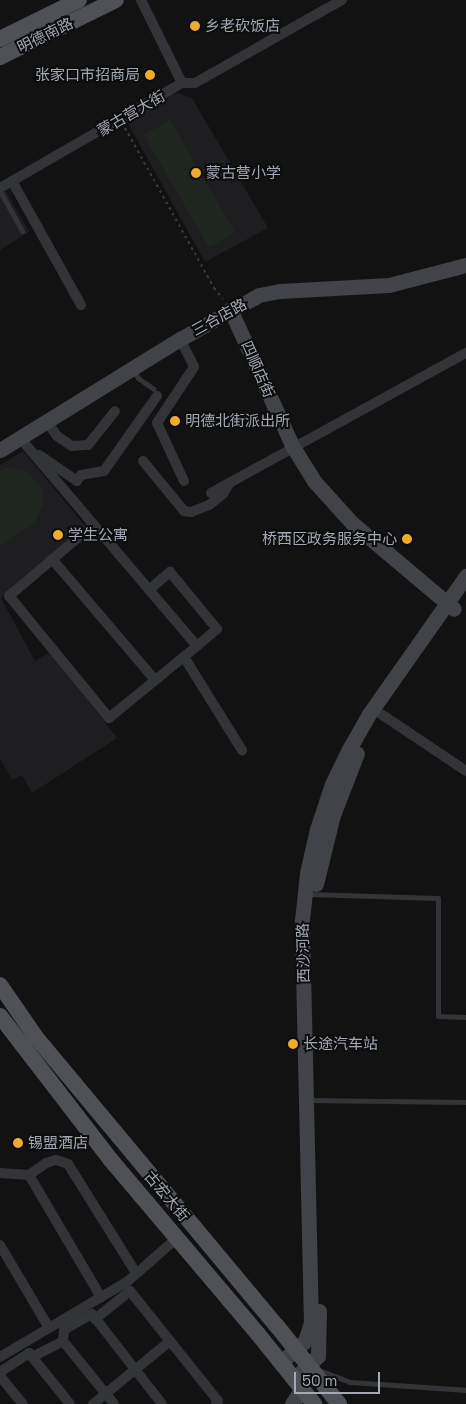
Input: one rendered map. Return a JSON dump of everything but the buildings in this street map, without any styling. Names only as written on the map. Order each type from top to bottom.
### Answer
[{"type":"main road","name":"明德南路","points":[[0,39],[79,0]]},
{"type":"main road","name":"明德南路","points":[[0,57],[116,0]]},
{"type":"main road","name":"古宏大街","points":[[0,986],[42,1043],[339,1404]]},
{"type":"main road","name":"古宏大街","points":[[0,1016],[104,1152],[281,1362],[314,1404]]},
{"type":"street","name":"蒙古营大街","points":[[0,189],[182,83],[141,0]]},
{"type":"street","points":[[182,83],[195,83],[342,0]]},
{"type":"street","points":[[12,181],[81,305]]},
{"type":"street","name":"三合店路","points":[[0,450],[230,309],[260,295],[280,291],[389,285],[466,265]]},
{"type":"street","name":"四顺店街","points":[[230,309],[293,446],[314,481],[352,523],[450,607]]},
{"type":"street","points":[[180,339],[194,367],[157,424],[184,482]]},
{"type":"street","points":[[211,493],[293,446],[466,353]]},
{"type":"street","points":[[39,455],[77,481],[81,475],[104,471],[156,393]]},
{"type":"street","points":[[47,422],[57,436],[72,446],[88,445],[115,410]]},
{"type":"street","points":[[20,438],[197,646]]},
{"type":"street","points":[[143,461],[184,511],[191,512],[210,505],[223,494],[230,482]]},
{"type":"street","points":[[57,483],[67,474]]},
{"type":"street","points":[[93,524],[9,596],[110,718],[217,629],[170,572],[149,590]]},
{"type":"street","points":[[52,559],[155,680]]},
{"type":"street","name":"西沙河路","points":[[292,1404],[298,1384],[309,1366],[318,1356],[320,1339],[302,920],[318,872],[333,815],[354,759],[450,607],[466,576]]},
{"type":"street","name":"西沙河路","points":[[310,894],[317,829],[332,784],[348,751],[369,714],[450,607],[466,593]]},
{"type":"street","points":[[184,657],[242,750]]},
{"type":"street","points":[[381,714],[466,771]]},
{"type":"street","name":"西沙河路","points":[[281,1362],[305,1341],[311,1323],[311,1100]]},
{"type":"street","points":[[0,1173],[29,1175],[46,1163],[56,1160],[68,1164],[136,1274]]},
{"type":"street","points":[[29,1175],[101,1297]]},
{"type":"street","points":[[0,1357],[136,1274],[176,1239]]},
{"type":"street","points":[[0,1245],[49,1328]]},
{"type":"street","points":[[95,1319],[130,1291],[218,1401],[216,1404]]},
{"type":"street","points":[[114,1404],[63,1342],[64,1330],[92,1314],[162,1404]]},
{"type":"street","points":[[93,1404],[170,1341]]},
{"type":"street","points":[[32,1357],[63,1342]]},
{"type":"street","points":[[0,1372],[29,1353],[70,1404]]},
{"type":"street","points":[[2,1383],[23,1404]]},
{"type":"lane","points":[[0,189],[22,231]]},
{"type":"lane","points":[[132,368],[138,378],[156,393]]},
{"type":"lane","points":[[310,894],[438,898],[438,1016],[466,1017]]},
{"type":"lane","points":[[311,1100],[466,1102]]},
{"type":"lane","points":[[309,1366],[350,1382],[466,1390]]},
{"type":"path","points":[[120,119],[214,288],[230,309]]},
{"type":"shaded area","name":"蒙古营小学","points":[[172,91],[192,98],[268,228],[205,262],[125,118]]},
{"type":"shaded area","points":[[170,120],[235,233],[209,248],[144,135]]},
{"type":"shaded area","points":[[6,191],[29,232],[0,250],[0,194]]},
{"type":"shaded area","points":[[23,451],[86,527],[1,598],[35,661],[50,652],[117,738],[32,793],[22,775],[12,780],[0,758],[0,465]]},
{"type":"shaded area","points":[[5,468],[29,473],[42,489],[44,503],[35,522],[0,545],[0,471]]},
{"type":"place","name":"乡老砍饭店","points":[[195,26]]},
{"type":"place","name":"张家口市招商局","points":[[150,75]]},
{"type":"place","name":"蒙古营小学","points":[[196,173]]},
{"type":"place","name":"明德北街派出所","points":[[175,421]]},
{"type":"place","name":"学生公寓","points":[[58,535]]},
{"type":"place","name":"桥西区政务服务中心","points":[[407,539]]},
{"type":"place","name":"长途汽车站","points":[[293,1044]]},
{"type":"place","name":"锡盟酒店","points":[[18,1143]]}]
